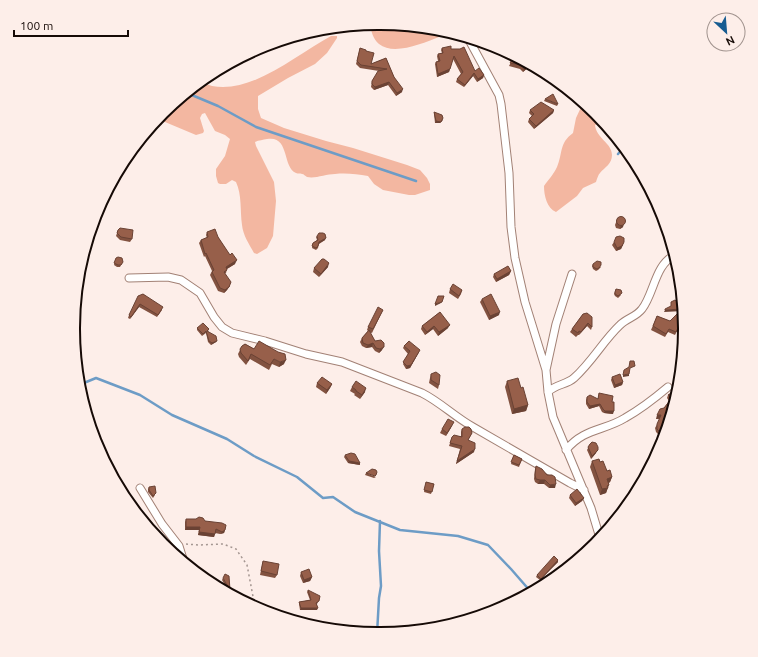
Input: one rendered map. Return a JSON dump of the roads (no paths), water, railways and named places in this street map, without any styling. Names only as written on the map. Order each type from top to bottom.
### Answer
[{"type":"street","points":[[472,45],[499,95],[501,104],[509,173],[511,227],[515,258],[525,302],[546,370],[548,392],[553,417],[577,477],[592,508],[598,531]]},
{"type":"street","points":[[548,392],[555,386],[574,378],[621,324],[641,311],[660,270],[669,259]]},
{"type":"street","points":[[546,370],[556,324],[572,274]]},
{"type":"street","points":[[129,278],[168,277],[180,280],[200,293],[214,317],[222,327],[232,333],[265,341],[306,354],[342,362],[422,393],[434,399],[458,418],[473,427],[584,490]]},
{"type":"street","points":[[566,450],[571,444],[586,433],[625,418],[652,401],[668,387]]},
{"type":"street","points":[[140,488],[162,524],[178,543],[181,552]]},
{"type":"waterway","points":[[193,95],[218,106],[256,127],[416,181]]},
{"type":"waterway","points":[[85,382],[96,378],[140,395],[172,415],[227,439],[254,456],[297,477],[323,498],[333,497],[355,512],[400,530],[458,536],[488,545],[527,587]]},
{"type":"waterway","points":[[377,627],[381,586],[379,551],[380,521]]}]
